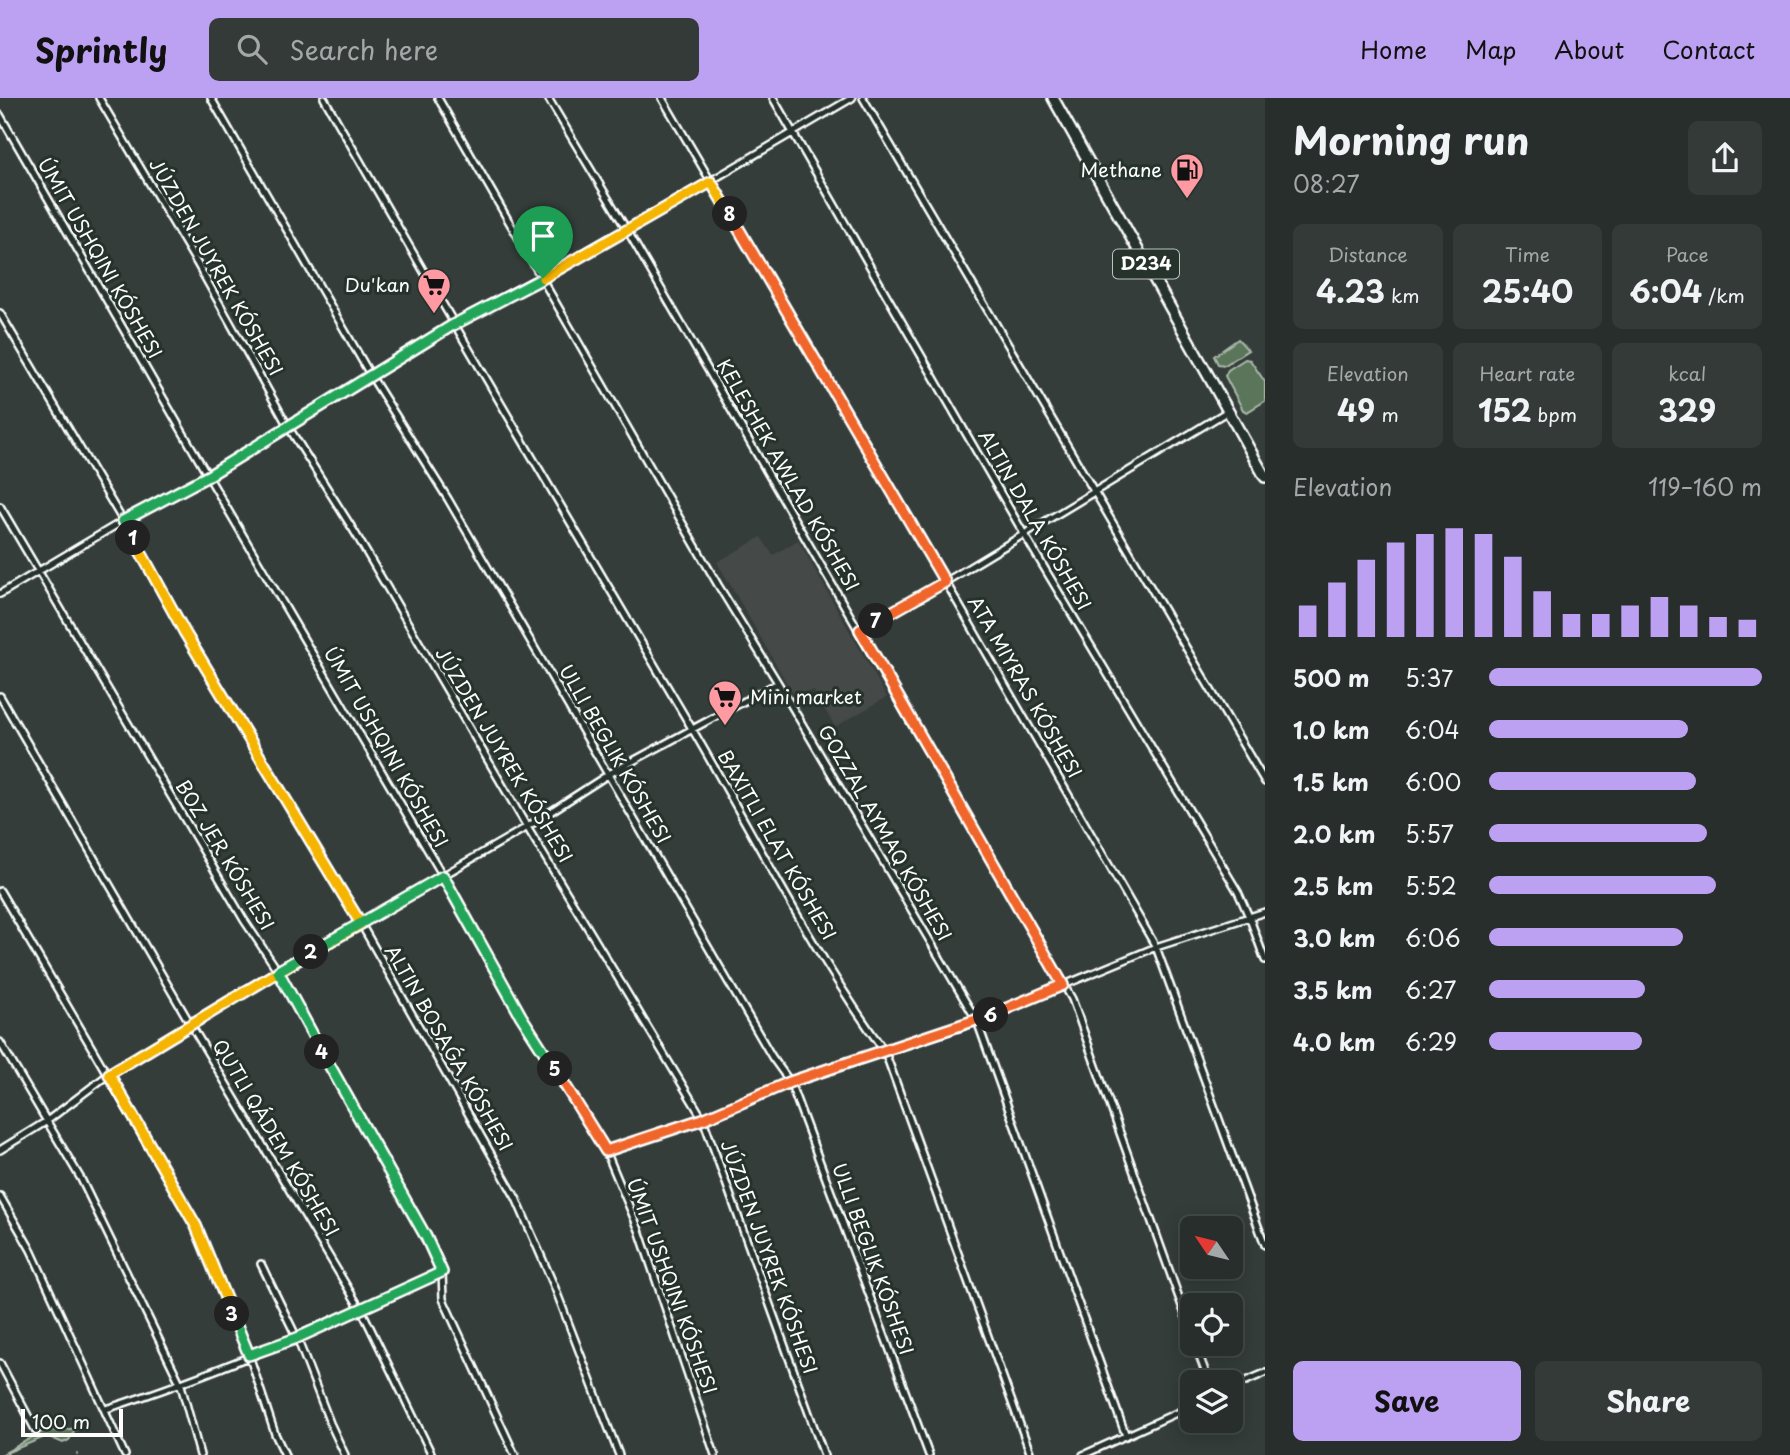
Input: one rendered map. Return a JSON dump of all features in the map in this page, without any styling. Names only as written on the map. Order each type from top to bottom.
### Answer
[{"type":"main road","name":"D234","points":[[1053,98],[1265,477]]},
{"type":"street","name":"JÚZDEN JUYREK KÓSHESI","points":[[99,98],[198,265],[289,428],[354,531],[527,827],[703,1119],[824,1455]]},
{"type":"street","points":[[211,98],[371,376],[447,499],[609,774],[772,1057],[790,1082],[929,1455]]},
{"type":"street","points":[[324,98],[453,325],[692,729],[847,999],[885,1052],[1031,1455]]},
{"type":"street","name":"GOZZAL AYMAQ KÓSHESI","points":[[438,98],[711,573],[977,1021],[1126,1436]]},
{"type":"street","name":"KELESHEK AWLAD KÓSHESI","points":[[548,98],[860,630],[1072,999],[1180,1300]]},
{"type":"street","name":"ATA MIYRAS KÓSHESI","points":[[662,98],[1156,947],[1265,1245]]},
{"type":"street","points":[[773,98],[1024,534],[1238,892],[1265,960]]},
{"type":"street","points":[[0,594],[37,570],[289,428],[453,325],[543,278],[852,98]]},
{"type":"street","points":[[863,98],[1265,782]]},
{"type":"street","points":[[0,115],[443,876],[521,1016],[606,1151],[639,1230],[715,1455]]},
{"type":"street","points":[[0,313],[123,521],[185,633],[361,924],[516,1198],[560,1301],[619,1455]]},
{"type":"street","points":[[860,630],[945,582],[1228,411]]},
{"type":"street","name":"BOZ JER KÓSHESI","points":[[0,506],[244,920],[278,971],[426,1237],[442,1272],[443,1299],[515,1455]]},
{"type":"street","points":[[0,1150],[47,1121],[109,1074],[278,971],[527,827],[609,774],[778,683]]},
{"type":"street","points":[[0,696],[360,1310],[432,1455]]},
{"type":"street","points":[[0,891],[196,1226],[249,1355],[275,1434],[285,1455]]},
{"type":"street","points":[[606,1151],[703,1119],[790,1082],[977,1021],[1156,947],[1265,912]]},
{"type":"street","points":[[0,1042],[81,1179],[181,1385],[200,1455]]},
{"type":"street","points":[[0,1196],[31,1250],[125,1455]]},
{"type":"street","points":[[261,1264],[297,1338],[345,1455]]},
{"type":"street","points":[[106,1409],[181,1385],[249,1355],[297,1338],[442,1272]]},
{"type":"street","points":[[0,1363],[36,1431]]},
{"type":"street","points":[[1243,1382],[1265,1373]]},
{"type":"street","points":[[1083,1455],[1180,1411]]},
{"type":"shaded area","points":[[761,537],[773,555],[798,540],[887,697],[835,727],[813,690],[796,699],[717,562]]},
{"type":"green space","points":[[1238,339],[1248,350],[1225,365],[1218,364],[1214,356]]},
{"type":"green space","points":[[1245,359],[1250,360],[1265,382],[1265,401],[1247,412],[1243,410],[1225,376],[1228,370]]},
{"type":"green space","points":[[76,1428],[69,1440],[63,1443],[47,1436],[8,1452],[7,1455],[1,1455],[47,1429],[56,1431]]},
{"type":"place","name":"Methane","points":[[1187,200]]},
{"type":"place","name":"Du'kan","points":[[434,315]]},
{"type":"place","name":"Mini market","points":[[725,727]]},
{"type":"route","points":[[543,278],[453,325],[289,428],[208,476],[123,521],[185,633],[361,924],[278,971],[109,1074],[196,1226],[249,1355],[297,1338],[442,1272],[426,1237],[278,971],[361,924],[443,876],[521,1016],[606,1151],[703,1119],[790,1082],[977,1021],[1063,985],[860,630],[945,582],[711,182],[543,278]]}]
